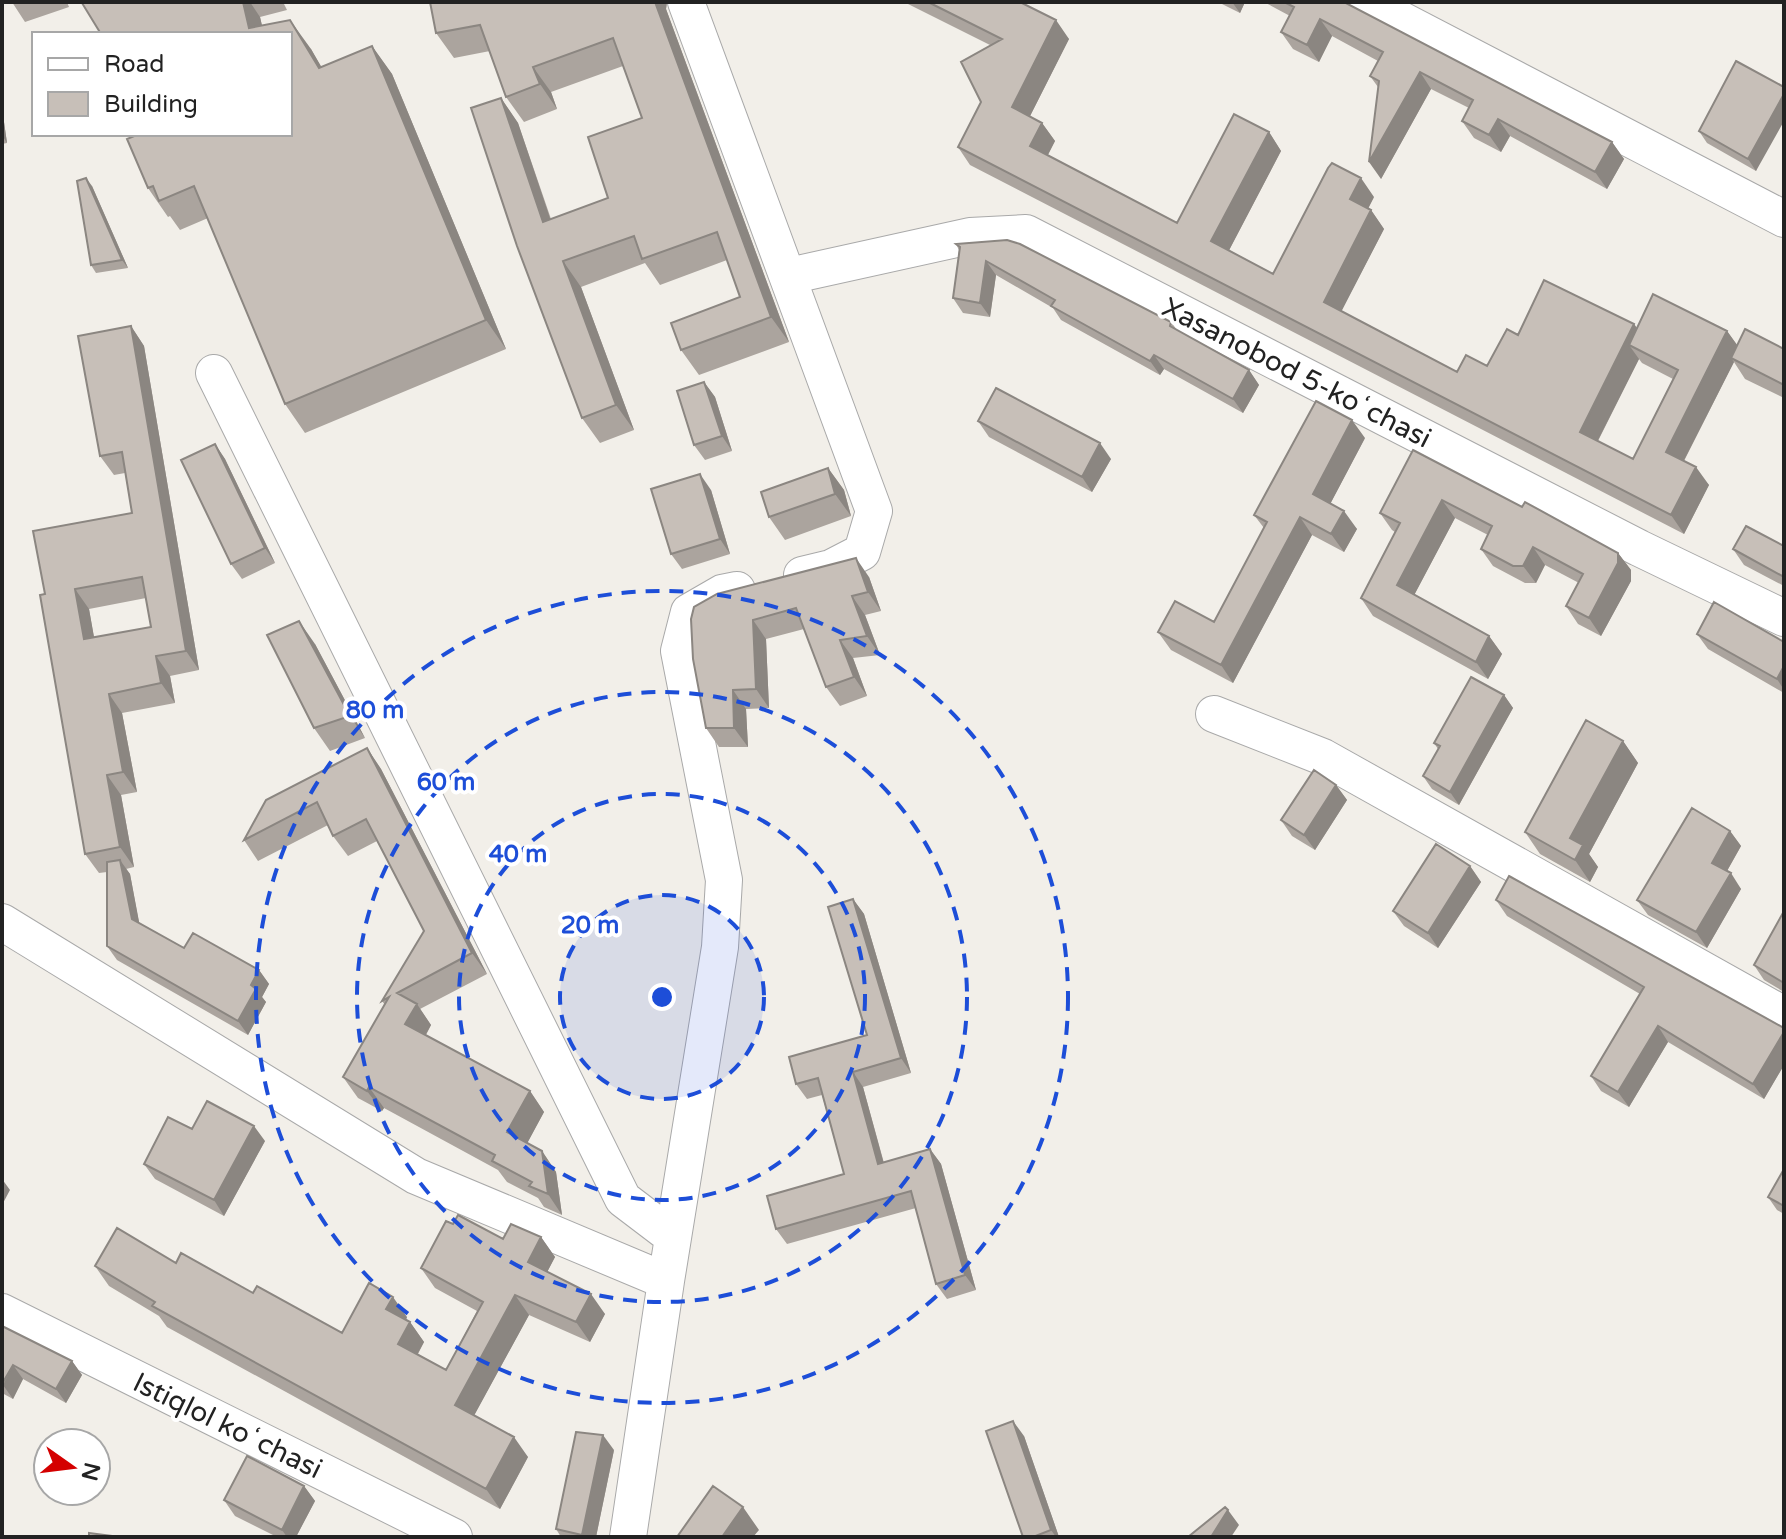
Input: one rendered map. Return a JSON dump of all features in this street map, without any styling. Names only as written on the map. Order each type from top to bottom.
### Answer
[{"type":"street","points":[[628,1537],[720,947],[724,880],[679,651],[689,612],[722,593],[831,568],[862,552],[874,511],[686,2]]},
{"type":"street","points":[[1367,2],[1784,219]]},
{"type":"street","name":"Xasanobod 5-koʻchasi","points":[[789,276],[970,236],[1026,233],[1625,541],[1784,618]]},
{"type":"street","points":[[214,373],[623,1199],[673,1237]]},
{"type":"street","points":[[1214,714],[1323,757],[1784,1015]]},
{"type":"street","points":[[2,922],[416,1176],[666,1281]]},
{"type":"street","name":"Istiqlol koʻchasi","points":[[2,1312],[454,1537]]},
{"type":"building","points":[[243,2],[249,28],[290,20],[319,68],[372,46],[486,320],[285,404],[194,186],[159,201],[153,186],[148,188],[127,139],[134,136],[292,136],[292,32],[100,32],[82,3]]},
{"type":"building","points":[[430,2],[655,2],[771,317],[681,350],[671,323],[740,297],[717,232],[642,259],[634,236],[563,261],[616,405],[582,418],[517,246],[471,108],[501,98],[543,222],[608,198],[588,137],[642,118],[613,38],[533,67],[540,84],[506,97],[480,25],[436,33]]},
{"type":"building","points":[[928,2],[1020,2],[1056,20],[1012,107],[1042,123],[1030,146],[1177,223],[1234,114],[1269,132],[1211,241],[1273,274],[1332,163],[1361,178],[1350,199],[1371,210],[1324,302],[1457,372],[1466,355],[1487,366],[1507,329],[1518,335],[1544,280],[1634,324],[1580,432],[1633,459],[1678,370],[1629,345],[1653,294],[1727,331],[1666,452],[1696,467],[1671,515],[958,147],[981,102],[961,62],[1002,39]]},
{"type":"building","points":[[1284,2],[1344,2],[1612,142],[1595,172],[1498,119],[1489,135],[1462,121],[1473,100],[1420,72],[1369,162],[1379,81],[1370,76],[1383,52],[1320,19],[1307,45],[1281,32],[1294,7]]},
{"type":"building","points":[[1736,61],[1784,87],[1784,94],[1748,159],[1699,131]]},
{"type":"building","points":[[86,178],[122,260],[91,265],[77,181]]},
{"type":"building","points":[[1007,240],[1171,322],[1170,326],[1249,370],[1233,399],[1154,355],[1150,361],[1051,306],[1055,300],[986,261],[980,303],[953,298],[960,247],[956,244]]},
{"type":"building","points":[[131,326],[186,651],[156,656],[161,683],[109,694],[123,772],[107,775],[120,847],[85,854],[40,595],[45,594],[33,531],[132,513],[122,452],[100,456],[78,336]],"holes":[[[142,577],[151,627],[84,639],[75,589]]]},
{"type":"building","points":[[1745,329],[1784,349],[1784,385],[1731,358]]},
{"type":"building","points":[[704,382],[722,436],[694,445],[677,391]]},
{"type":"building","points":[[996,388],[1100,443],[1082,477],[978,421]]},
{"type":"building","points":[[1316,401],[1352,420],[1313,494],[1344,511],[1331,534],[1300,517],[1221,665],[1158,632],[1175,601],[1214,622],[1267,522],[1254,515]]},
{"type":"building","points":[[215,444],[265,548],[231,564],[181,460]]},
{"type":"building","points":[[1413,450],[1522,507],[1525,502],[1618,553],[1618,563],[1589,618],[1566,606],[1583,574],[1533,547],[1523,566],[1513,566],[1481,549],[1492,526],[1442,500],[1397,585],[1489,636],[1476,662],[1361,598],[1400,523],[1380,513]]},
{"type":"building","points":[[828,468],[835,494],[769,517],[761,492]]},
{"type":"building","points":[[700,474],[720,539],[671,554],[651,489]]},
{"type":"building","points":[[1746,526],[1784,546],[1784,577],[1733,549]]},
{"type":"building","points":[[856,558],[868,592],[852,596],[867,636],[840,640],[854,677],[826,687],[796,608],[753,620],[756,689],[733,690],[734,728],[706,728],[693,659],[691,619],[694,607],[717,594]]},
{"type":"building","points":[[1714,602],[1784,642],[1784,666],[1777,679],[1697,634]]},
{"type":"building","points":[[299,621],[350,716],[314,728],[267,635]]},
{"type":"building","points":[[1471,677],[1504,695],[1450,792],[1423,776],[1440,746],[1434,743]]},
{"type":"building","points":[[1586,720],[1623,741],[1570,838],[1583,845],[1575,860],[1525,832]]},
{"type":"building","points":[[367,748],[472,953],[397,993],[417,1004],[405,1024],[530,1091],[507,1132],[542,1151],[548,1194],[529,1186],[532,1182],[492,1161],[495,1155],[369,1087],[367,1091],[343,1077],[389,997],[382,1001],[424,931],[366,819],[333,836],[317,802],[244,840],[266,800]]},
{"type":"building","points":[[1314,770],[1336,785],[1304,835],[1281,820]]},
{"type":"building","points":[[1692,808],[1730,831],[1712,863],[1731,873],[1696,932],[1637,900]]},
{"type":"building","points":[[1436,844],[1470,866],[1428,933],[1393,911]]},
{"type":"building","points":[[120,860],[132,919],[184,948],[193,933],[259,970],[251,985],[256,989],[238,1021],[107,946],[107,862]]},
{"type":"building","points":[[1509,876],[1784,1028],[1753,1084],[1658,1026],[1618,1092],[1591,1076],[1644,987],[1496,900]]},
{"type":"building","points":[[853,899],[901,1058],[853,1072],[878,1164],[930,1149],[965,1275],[936,1284],[911,1191],[776,1229],[767,1196],[844,1174],[818,1078],[796,1084],[789,1057],[867,1035],[828,907]]},
{"type":"building","points":[[1784,911],[1784,983],[1754,965]]},
{"type":"building","points":[[207,1101],[254,1126],[214,1200],[144,1164],[168,1117],[192,1129]]},
{"type":"building","points":[[1784,1169],[1784,1206],[1768,1197]]},
{"type":"building","points":[[458,1215],[503,1239],[511,1224],[541,1237],[528,1262],[591,1294],[576,1322],[515,1295],[455,1405],[514,1437],[486,1489],[152,1306],[155,1302],[95,1266],[117,1228],[176,1263],[181,1253],[253,1293],[257,1286],[342,1333],[369,1283],[393,1297],[386,1309],[410,1322],[398,1344],[446,1370],[483,1302],[421,1268],[446,1221],[453,1224]]},
{"type":"building","points":[[2,1326],[72,1361],[56,1389],[13,1365],[2,1384]]},
{"type":"building","points":[[1013,1421],[1051,1530],[1033,1537],[1023,1537],[986,1431]]},
{"type":"building","points":[[576,1432],[603,1435],[582,1535],[556,1529]]},
{"type":"building","points":[[247,1456],[304,1486],[282,1530],[224,1500]]},
{"type":"building","points":[[713,1486],[743,1507],[722,1537],[677,1537]]},
{"type":"building","points":[[1225,1507],[1228,1510],[1211,1537],[1188,1537]]},
{"type":"building","points":[[89,1533],[120,1537],[89,1537]]}]
